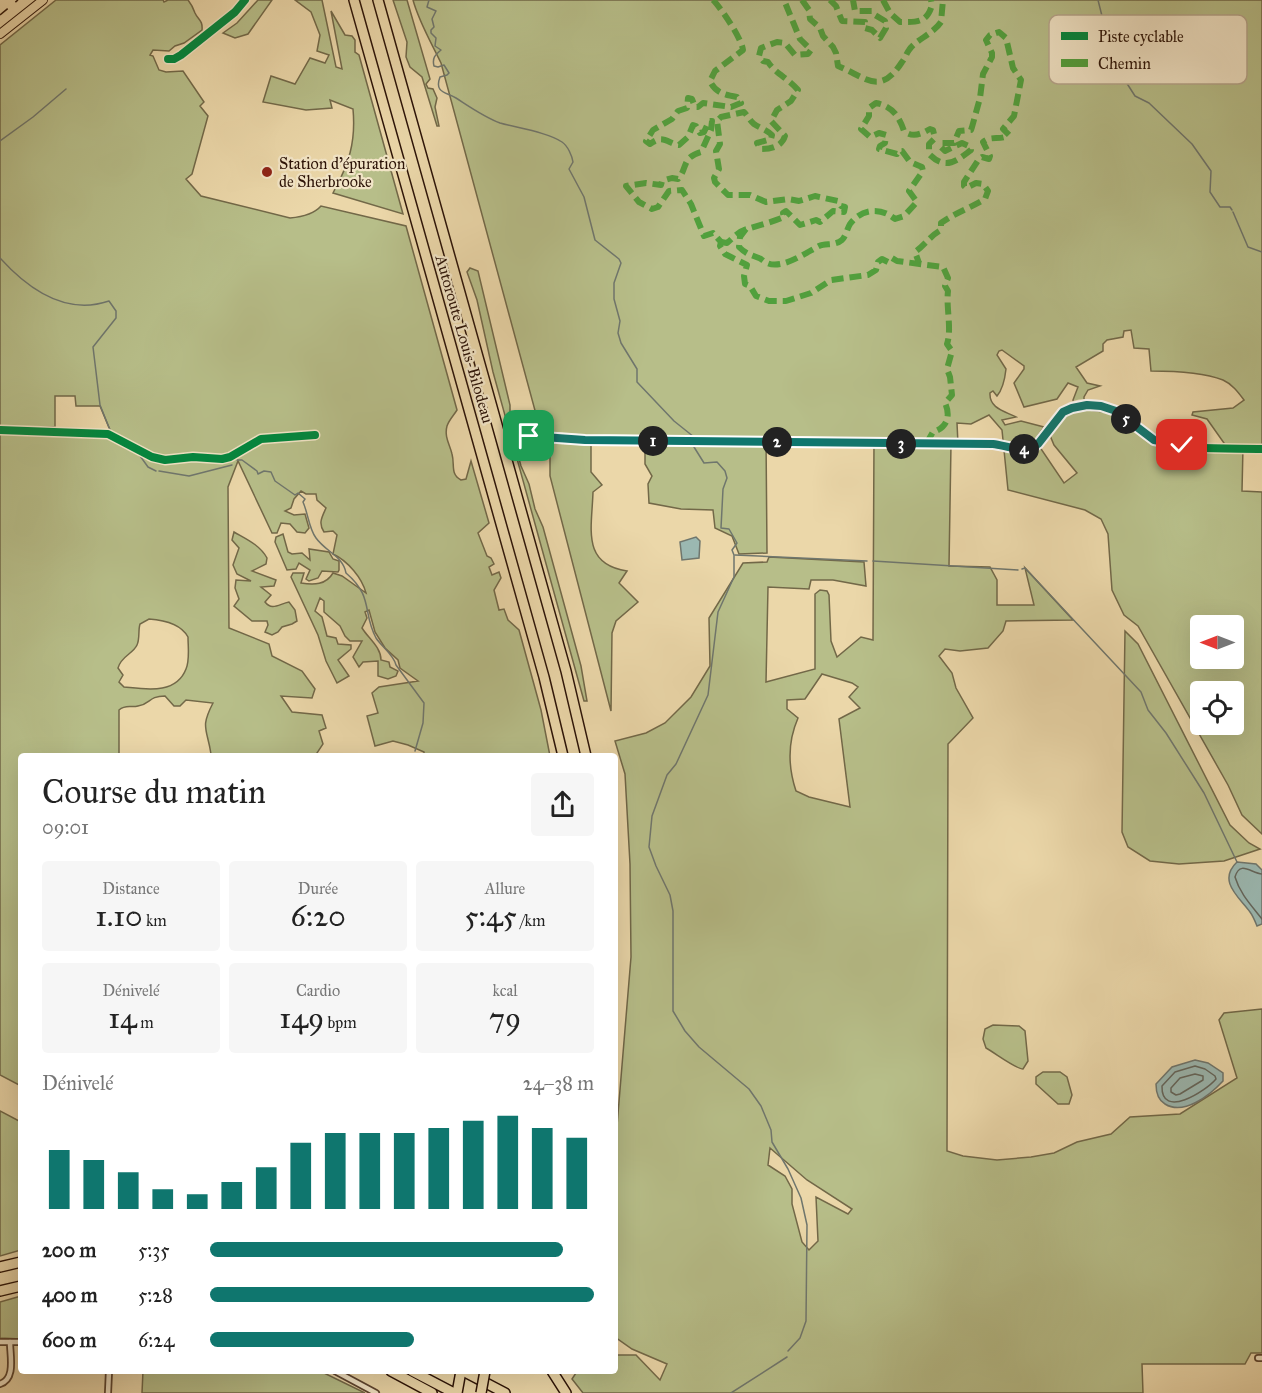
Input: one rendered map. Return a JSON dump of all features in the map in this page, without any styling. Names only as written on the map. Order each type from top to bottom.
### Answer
[{"type":"highway","name":"Autoroute Louis-Bilodeau","points":[[354,0],[541,666],[561,753]]},
{"type":"highway","name":"Autoroute Louis-Bilodeau","points":[[378,0],[570,683],[585,753]]},
{"type":"highway","points":[[0,1267],[18,1263]]},
{"type":"highway","points":[[0,1292],[18,1287]]},
{"type":"highway","points":[[397,1374],[432,1393]]},
{"type":"highway","points":[[418,1374],[456,1393],[461,1374]]},
{"type":"highway","points":[[468,1374],[505,1393]]},
{"type":"highway","points":[[481,1393],[484,1374]]},
{"type":"highway","points":[[554,1374],[566,1393]]},
{"type":"main road","points":[[0,34],[43,0]]},
{"type":"street","points":[[168,59],[181,55],[235,12],[245,0]]},
{"type":"street","points":[[529,436],[585,440],[993,444],[1024,449],[1034,448],[1063,412],[1087,405],[1101,406],[1116,411],[1154,440],[1190,447],[1262,448]]},
{"type":"street","points":[[0,430],[108,434],[152,458],[165,460],[193,457],[222,459],[230,457],[261,439],[315,435]]},
{"type":"street","points":[[0,1342],[18,1342]]},
{"type":"street","points":[[0,1384],[7,1381],[10,1375],[10,1342]]},
{"type":"street","points":[[108,1393],[109,1374]]},
{"type":"street","points":[[341,1374],[376,1393]]},
{"type":"green space","points":[[56,0],[163,0],[164,2],[188,0],[201,22],[202,30],[169,51],[153,50],[150,55],[153,56],[159,70],[183,71],[204,102],[200,106],[208,116],[192,174],[186,179],[201,196],[290,218],[307,215],[321,206],[406,226],[457,410],[446,430],[454,472],[461,480],[466,479],[471,461],[489,523],[478,533],[487,556],[494,564],[489,567],[492,575],[499,572],[501,578],[494,590],[499,610],[504,609],[508,620],[519,630],[541,710],[549,753],[424,753],[393,741],[375,746],[367,716],[378,713],[372,693],[379,687],[418,681],[400,668],[398,660],[385,648],[375,632],[369,610],[365,612],[367,618],[362,628],[377,647],[381,660],[389,662],[390,667],[398,671],[396,676],[388,679],[378,676],[378,661],[363,662],[359,667],[353,657],[362,641],[350,641],[345,636],[340,626],[324,612],[324,601],[320,598],[315,611],[322,617],[327,636],[336,638],[338,644],[351,645],[351,649],[338,660],[349,676],[337,683],[291,577],[293,573],[304,573],[301,583],[315,584],[327,580],[333,573],[342,576],[366,593],[364,587],[349,565],[333,554],[337,535],[333,531],[324,532],[322,529],[321,520],[326,508],[317,500],[316,494],[306,494],[301,491],[294,499],[291,508],[285,511],[294,515],[305,514],[309,528],[305,533],[297,532],[290,524],[281,523],[277,533],[272,533],[238,461],[228,487],[229,628],[269,644],[272,656],[302,671],[315,689],[312,698],[281,696],[292,712],[322,715],[326,728],[319,731],[323,744],[317,753],[211,753],[206,723],[213,703],[186,700],[180,706],[174,706],[165,696],[155,697],[142,705],[119,710],[119,753],[18,753],[18,1084],[0,1075],[0,434],[110,438],[110,430],[100,406],[76,406],[75,396],[55,396],[55,427],[0,427],[0,45]],"holes":[[[149,619],[166,622],[181,629],[188,637],[187,665],[181,677],[168,687],[150,689],[124,687],[119,682],[123,675],[118,668],[137,645],[140,624]]]},
{"type":"green space","points":[[258,0],[272,0],[248,34],[235,38],[223,33],[237,23]]},
{"type":"green space","points":[[295,0],[322,0],[336,67],[342,69],[331,11],[345,35],[352,36],[355,40],[355,52],[359,55],[403,214],[333,193],[350,152],[354,121],[353,109],[330,100],[332,108],[306,110],[263,102],[271,76],[295,84],[310,58],[325,63],[329,55],[317,51],[320,35],[311,12]]},
{"type":"green space","points":[[393,0],[407,0],[430,79],[426,84],[428,88],[433,89],[437,98],[435,107],[439,126],[437,126],[422,77],[410,67],[406,57],[407,42]]},
{"type":"green space","points":[[413,0],[1262,0],[1262,446],[1243,447],[1242,491],[1262,492],[1262,834],[1242,815],[1200,735],[1244,735],[1244,681],[1190,681],[1190,718],[1138,626],[1124,615],[1112,590],[1108,534],[1101,519],[1085,510],[1008,490],[1002,430],[989,415],[971,424],[957,423],[958,444],[951,444],[949,566],[990,567],[997,580],[997,605],[1034,605],[1025,568],[1073,620],[1006,621],[1003,631],[988,648],[960,651],[945,649],[939,656],[952,673],[956,688],[973,718],[948,744],[947,1151],[963,1156],[997,1160],[1031,1157],[1054,1153],[1077,1142],[1111,1134],[1130,1117],[1180,1114],[1237,1078],[1219,1020],[1224,1013],[1262,1009],[1262,1353],[1251,1353],[1245,1364],[1142,1364],[1143,1393],[583,1393],[572,1379],[575,1374],[618,1374],[618,1355],[636,1355],[660,1380],[667,1364],[632,1349],[618,1339],[618,1114],[631,957],[630,864],[625,774],[615,741],[646,733],[665,723],[691,697],[710,666],[709,618],[743,563],[767,562],[769,557],[864,562],[866,586],[833,580],[811,580],[809,589],[768,587],[766,682],[815,669],[815,594],[820,590],[827,591],[829,595],[831,641],[837,657],[861,637],[873,640],[874,441],[766,437],[767,553],[739,554],[732,536],[715,528],[713,510],[681,509],[649,503],[648,484],[652,476],[645,464],[645,436],[591,437],[591,472],[602,485],[593,492],[592,542],[602,561],[612,567],[627,571],[619,583],[638,602],[616,621],[612,633],[611,711],[550,476],[550,433],[540,429],[441,63]],"holes":[[[1131,330],[1134,348],[1149,349],[1151,371],[1206,375],[1223,380],[1235,388],[1244,400],[1233,408],[1193,412],[1192,415],[1207,419],[1224,443],[1224,453],[1166,447],[1147,439],[1110,413],[1084,409],[1084,397],[1088,390],[1100,386],[1087,383],[1076,367],[1103,351],[1103,344],[1107,340],[1123,337],[1124,331]],[[1002,350],[1024,366],[1014,383],[1024,407],[1057,399],[1068,383],[1078,387],[1073,400],[1075,410],[1060,418],[1049,433],[1054,445],[1077,473],[1064,483],[1035,440],[1044,427],[1021,421],[1005,425],[1002,420],[1016,417],[995,406],[990,398],[990,393],[993,391],[997,396],[1003,383],[1006,369],[997,355]],[[822,674],[858,687],[849,697],[860,708],[839,719],[850,807],[809,797],[796,791],[792,773],[790,754],[792,736],[798,718],[787,709],[787,700],[805,699]],[[770,1148],[807,1180],[852,1209],[848,1214],[816,1197],[818,1241],[809,1250],[802,1242],[792,1204],[792,1189],[785,1176],[768,1165]]]},
{"type":"green space","points":[[470,268],[478,271],[510,405],[510,426],[535,509],[543,527],[581,666],[587,701],[584,701],[493,372],[477,300],[467,272]]},
{"type":"green space","points":[[234,532],[257,546],[267,558],[266,564],[252,571],[276,580],[274,586],[261,587],[271,595],[265,602],[273,606],[289,602],[295,610],[297,621],[282,627],[272,635],[265,632],[267,621],[252,621],[234,606],[239,599],[235,588],[236,580],[251,581],[237,574],[233,565],[239,548],[232,540]]},
{"type":"green space","points":[[283,534],[288,552],[302,553],[310,560],[309,549],[329,552],[333,559],[339,561],[338,572],[322,571],[318,578],[309,581],[306,579],[310,570],[299,563],[296,569],[287,570],[275,542],[276,537]]},
{"type":"green space","points":[[1125,631],[1138,644],[1230,825],[1249,843],[1260,849],[1224,861],[1179,864],[1150,861],[1128,847],[1122,832]]},
{"type":"green space","points":[[993,1025],[1019,1026],[1025,1031],[1028,1061],[1023,1069],[986,1048],[983,1039],[985,1029]]},
{"type":"green space","points":[[1043,1072],[1060,1072],[1067,1077],[1072,1095],[1069,1104],[1058,1104],[1036,1084],[1036,1077]]},
{"type":"green space","points":[[0,1111],[18,1120],[18,1251],[0,1256]]},
{"type":"green space","points":[[18,1297],[18,1339],[0,1338],[0,1302]]},
{"type":"green space","points":[[143,1374],[326,1374],[365,1393],[142,1393]]},
{"type":"water","points":[[696,537],[700,541],[699,558],[682,560],[680,542]]},
{"type":"water","points":[[1237,862],[1256,864],[1262,870],[1262,924],[1257,926],[1229,882],[1231,869]]},
{"type":"water","points":[[1195,1060],[1208,1063],[1223,1073],[1223,1081],[1204,1098],[1188,1106],[1172,1107],[1163,1102],[1158,1096],[1156,1084],[1172,1067]]},
{"type":"waterway","points":[[429,0],[427,7],[436,11],[432,19],[434,27],[431,33],[436,38],[435,46],[441,50],[434,57],[434,66],[444,65],[449,73],[440,77],[440,89],[494,121],[548,136],[562,142],[568,149],[573,162],[569,169],[584,197],[595,240],[621,263],[614,283],[614,299],[620,321],[618,333],[621,343],[637,369],[637,382],[674,421],[694,437]]},
{"type":"waterway","points":[[1098,0],[1102,15]]},
{"type":"waterway","points":[[1127,84],[1135,96],[1149,103],[1192,144],[1211,171],[1210,192],[1220,207],[1230,207],[1232,210]]},
{"type":"waterway","points":[[0,141],[66,89]]},
{"type":"waterway","points":[[1233,212],[1248,247],[1262,252]]},
{"type":"waterway","points":[[0,258],[23,280],[48,297],[77,305],[93,305],[109,301],[116,311],[116,318],[93,347],[100,405],[110,430]]},
{"type":"waterway","points":[[110,439],[122,444]]},
{"type":"waterway","points":[[129,447],[138,453],[148,467],[156,471]]},
{"type":"waterway","points":[[694,447],[704,463],[717,462],[725,471],[727,478],[723,489],[721,528],[729,529],[737,543],[732,550],[734,577],[718,612],[708,695],[676,764],[667,775],[652,816],[649,847],[670,895],[673,911],[673,1011],[685,1031],[699,1047],[749,1089],[761,1106],[771,1130],[772,1142],[801,1198],[807,1225],[806,1321],[800,1338],[788,1351]]},
{"type":"waterway","points":[[237,460],[242,460],[258,474],[264,471],[271,472],[275,481],[305,499],[303,502],[314,534],[320,543],[338,558],[346,573],[361,590],[376,638],[424,703],[423,723],[415,751]]},
{"type":"waterway","points":[[159,471],[189,476],[232,465]]},
{"type":"waterway","points":[[735,555],[867,561]]},
{"type":"waterway","points":[[873,561],[1018,570]]},
{"type":"waterway","points":[[1022,569],[1025,568],[1141,692],[1148,710],[1166,733],[1204,793],[1237,862]]},
{"type":"waterway","points":[[731,1393],[787,1357]]},
{"type":"railway","points":[[0,15],[18,0]]},
{"type":"marked path","points":[[713,0],[726,16],[743,50],[715,71],[710,81],[718,91],[737,97],[741,103],[731,107],[703,103],[695,107],[692,99],[688,98],[687,108],[678,111],[672,119],[653,130],[646,141],[650,144],[663,140],[679,145],[688,137],[693,125],[700,133],[704,132],[709,121],[712,121],[711,130],[701,152],[690,157],[678,179],[662,181],[661,185],[646,183],[626,186],[639,202],[652,209],[658,207],[669,191],[682,190],[691,204],[704,236],[713,233],[721,242],[720,246],[725,254],[747,265],[744,276],[745,284],[750,286],[756,296],[769,301],[786,301],[811,293],[831,280],[868,275],[876,270],[878,262],[882,259],[888,262],[892,258],[897,261],[943,267],[948,278],[945,286],[948,291],[947,344],[952,351],[947,369],[952,395],[945,403],[948,412],[945,424],[933,432],[926,444]]},
{"type":"marked path","points":[[721,242],[727,243],[744,230],[784,217],[783,213],[786,211],[800,225],[816,220],[820,222],[833,211],[844,212],[845,207],[841,206],[838,201],[815,196],[799,201],[788,199],[766,202],[750,195],[728,195],[715,182],[714,178],[719,169],[716,151],[720,144],[717,121],[721,117],[744,112],[754,124],[772,135],[771,139],[757,143],[761,149],[776,146],[785,136],[771,121],[777,110],[791,101],[798,90],[768,62],[763,61],[759,56],[761,48],[777,42],[785,43],[795,55],[808,54],[811,50],[800,39],[784,0]]},
{"type":"marked path","points":[[802,0],[809,10],[810,19],[820,28],[823,36],[833,47],[838,66],[873,81],[887,79],[903,61],[911,47],[941,22],[943,0]]},
{"type":"marked path","points":[[830,0],[836,6],[842,21],[865,22],[865,28],[872,30],[880,38],[886,28],[885,21],[872,11],[855,11],[853,0]]},
{"type":"marked path","points":[[883,0],[890,13],[900,22],[924,18],[930,11],[931,0]]},
{"type":"marked path","points":[[746,229],[740,237],[739,247],[746,253],[773,265],[787,262],[819,246],[839,242],[845,237],[850,224],[866,212],[884,212],[895,219],[904,216],[917,202],[909,191],[923,171],[922,167],[910,162],[902,151],[897,154],[879,149],[885,143],[886,135],[879,133],[870,137],[861,129],[869,116],[869,108],[876,103],[891,109],[904,131],[911,134],[933,130],[935,138],[929,144],[929,154],[941,162],[956,161],[971,150],[971,147],[962,143],[945,151],[940,146],[942,143],[954,143],[959,131],[971,130],[980,98],[983,74],[992,57],[986,40],[990,35],[999,32],[1006,38],[1013,68],[1021,80],[1014,116],[1003,129],[1009,135],[983,142],[990,156],[989,159],[982,157],[979,159],[964,182],[964,186],[966,188],[976,183],[983,184],[988,191],[985,199],[941,223],[941,230],[915,252],[919,263]]},
{"type":"cycle path","points":[[168,59],[181,55],[235,12],[245,0]]},
{"type":"cycle path","points":[[529,436],[585,440],[993,444],[1022,449],[1038,444],[1058,417],[1068,409],[1091,404],[1115,411],[1151,438],[1167,444],[1208,448],[1262,449]]},
{"type":"cycle path","points":[[0,430],[108,434],[152,457],[165,460],[193,457],[222,459],[230,457],[261,439],[315,435]]},
{"type":"place","name":"Station d'épuration de Sherbrooke","points":[[267,172]]},
{"type":"route","points":[[529,436],[585,440],[993,444],[1024,449],[1034,448],[1063,412],[1087,405],[1101,406],[1116,411],[1154,440],[1182,445]]}]
